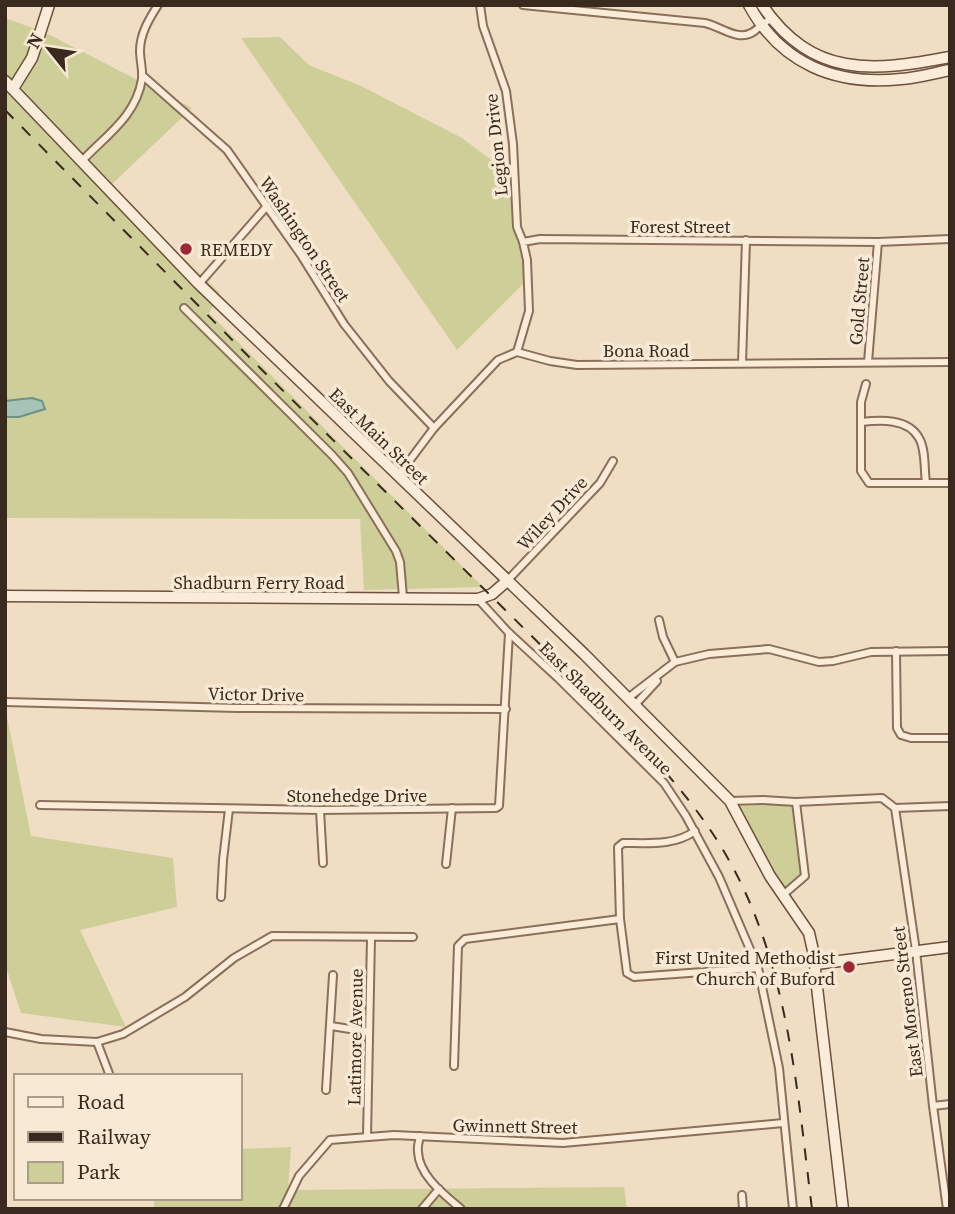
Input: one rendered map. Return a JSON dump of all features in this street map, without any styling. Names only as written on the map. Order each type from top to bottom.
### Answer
[{"type":"street","points":[[9,84],[32,58],[48,5]]},
{"type":"street","points":[[81,162],[122,123],[136,98],[142,75],[140,47],[144,29],[158,5]]},
{"type":"street","name":"Legion Drive","points":[[480,5],[483,26],[506,91],[513,144],[517,227],[523,242]]},
{"type":"street","points":[[523,5],[705,23],[741,36],[752,33],[772,18]]},
{"type":"street","points":[[749,5],[760,26],[782,49],[806,65],[830,73],[850,78],[901,79],[950,70]]},
{"type":"street","points":[[762,5],[793,42],[834,62],[868,67],[899,67],[950,57]]},
{"type":"street","name":"Washington Street","points":[[142,75],[227,150],[344,324],[389,381],[435,428]]},
{"type":"street","name":"East Main Street","points":[[9,84],[199,284],[632,702],[730,801],[769,876],[809,933],[816,964],[844,1209]]},
{"type":"street","points":[[199,284],[267,206]]},
{"type":"street","name":"Forest Street","points":[[523,242],[540,239],[878,242],[950,239]]},
{"type":"street","points":[[742,363],[746,240]]},
{"type":"street","points":[[397,476],[435,428],[498,360],[517,352],[528,311],[527,260],[523,242]]},
{"type":"street","name":"Gold Street","points":[[868,362],[878,242]]},
{"type":"street","points":[[184,308],[348,473],[396,551],[400,562],[403,597]]},
{"type":"street","name":"Bona Road","points":[[517,352],[577,365],[950,362]]},
{"type":"street","points":[[866,384],[861,402],[861,471],[869,483],[950,483]]},
{"type":"street","points":[[861,422],[894,421],[919,437],[926,483]]},
{"type":"street","name":"Wiley Drive","points":[[507,581],[600,483],[613,461]]},
{"type":"street","points":[[478,599],[492,594],[507,581]]},
{"type":"street","name":"Shadburn Ferry Road","points":[[5,596],[478,599]]},
{"type":"street","name":"East Shadburn Avenue","points":[[478,599],[509,633],[664,783],[695,831],[719,877],[758,968],[779,1068],[793,1209]]},
{"type":"street","points":[[659,620],[663,637],[675,662]]},
{"type":"street","name":"Stonehedge Drive","points":[[40,805],[320,810],[496,808],[499,806],[509,633]]},
{"type":"street","points":[[632,702],[675,662],[690,657],[735,650],[776,650],[819,662],[834,662],[871,652],[950,651]]},
{"type":"street","points":[[896,651],[897,728],[901,735],[911,738],[950,738]]},
{"type":"street","name":"Victor Drive","points":[[5,702],[237,708],[506,709]]},
{"type":"street","points":[[730,801],[796,802],[882,798],[895,808],[950,806]]},
{"type":"street","points":[[783,895],[805,876],[796,802]]},
{"type":"street","points":[[221,897],[229,808]]},
{"type":"street","points":[[446,864],[452,808]]},
{"type":"street","name":"East Moreno Street","points":[[895,808],[916,951],[947,1209]]},
{"type":"street","points":[[320,810],[323,863]]},
{"type":"street","points":[[695,831],[684,839],[671,842],[623,843],[618,847],[620,919],[627,973],[634,977],[758,968]]},
{"type":"street","points":[[454,1066],[458,946],[461,942],[465,939],[620,919]]},
{"type":"street","points":[[5,1032],[41,1039],[97,1042],[123,1034],[185,997],[234,958],[272,936],[413,937]]},
{"type":"street","name":"Latimore Avenue","points":[[367,1137],[371,938]]},
{"type":"street","points":[[816,964],[950,947]]},
{"type":"street","points":[[326,1090],[333,975]]},
{"type":"street","points":[[331,1026],[369,1032]]},
{"type":"street","points":[[97,1042],[109,1074]]},
{"type":"street","points":[[933,1106],[950,1104]]},
{"type":"street","name":"Gwinnett Street","points":[[283,1209],[299,1176],[330,1140],[420,1136],[563,1143],[783,1123]]},
{"type":"street","points":[[420,1136],[418,1152],[421,1164],[439,1189],[461,1209]]},
{"type":"street","points":[[422,1209],[439,1189]]},
{"type":"street","points":[[742,1195],[743,1209]]},
{"type":"green space","points":[[5,18],[44,32],[192,108],[109,187],[220,293],[209,313],[483,587],[364,590],[360,519],[5,518]]},
{"type":"green space","points":[[280,37],[309,65],[361,86],[462,138],[493,161],[514,188],[525,282],[457,350],[241,38]]},
{"type":"green space","points":[[5,707],[31,836],[173,858],[177,907],[80,930],[126,1027],[21,1013],[5,964]]},
{"type":"green space","points":[[788,804],[795,810],[803,876],[789,888],[784,888],[740,806]]},
{"type":"green space","points":[[291,1147],[288,1190],[624,1187],[627,1209],[154,1209],[154,1200],[242,1200],[242,1149]]},
{"type":"shaded area","points":[[32,398],[42,401],[45,409],[19,417],[5,417],[5,401]]},
{"type":"railway","points":[[5,110],[258,366],[636,739],[698,813],[730,862],[766,945],[788,1031],[812,1209]]},
{"type":"place","name":"REMEDY","points":[[186,249]]},
{"type":"place","name":"First United Methodist Church of Buford","points":[[849,967]]}]
